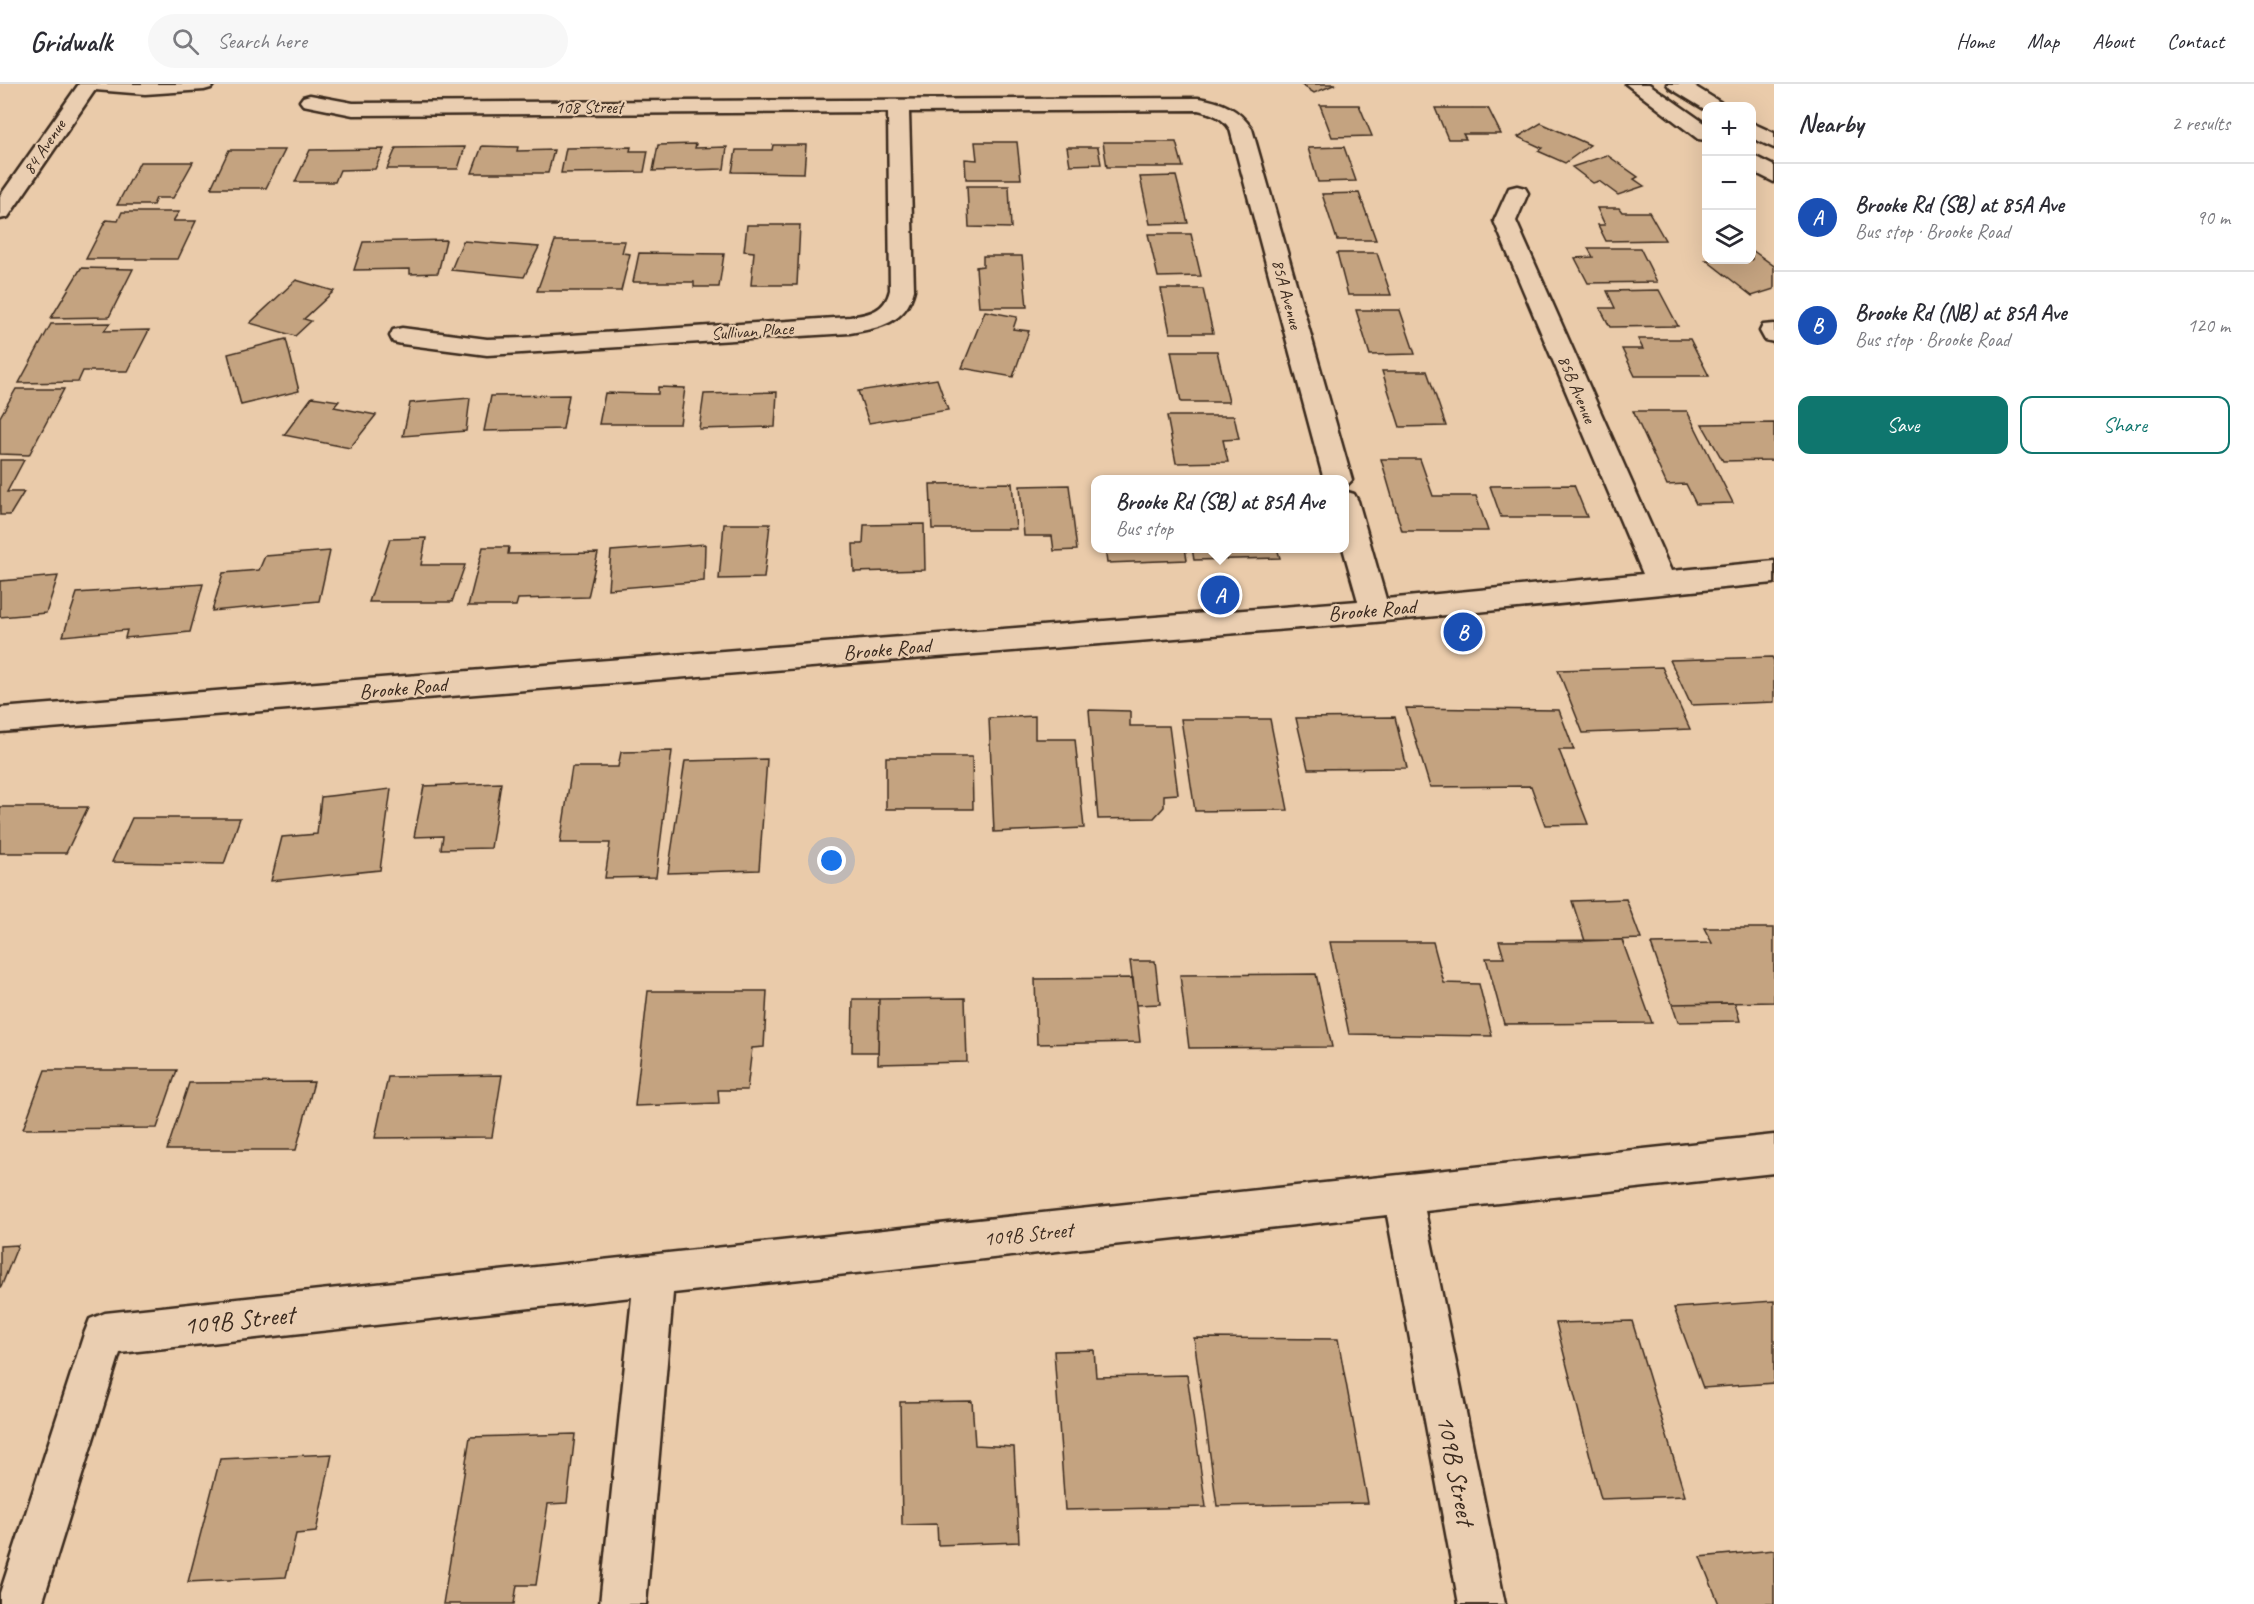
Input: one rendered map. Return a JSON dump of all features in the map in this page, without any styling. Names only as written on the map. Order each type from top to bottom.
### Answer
[{"type":"street","name":"84 Avenue","points":[[0,212],[89,84]]},
{"type":"street","points":[[98,84],[144,88],[204,84]]},
{"type":"street","points":[[1636,84],[1702,130]]},
{"type":"street","points":[[1677,84],[1706,102]]},
{"type":"street","name":"108 Street","points":[[310,101],[353,109],[1198,104],[1228,112]]},
{"type":"street","name":"Sullivan Place","points":[[402,336],[487,347],[525,346],[850,325],[885,317],[900,303],[902,290],[898,106]]},
{"type":"street","name":"85A Avenue","points":[[1228,112],[1236,120],[1245,142],[1337,475]]},
{"type":"street","points":[[1756,131],[1774,142]]},
{"type":"street","points":[[1756,164],[1774,175]]},
{"type":"street","name":"85B Avenue","points":[[1517,193],[1505,221],[1662,584]]},
{"type":"street","points":[[1349,519],[1375,610]]},
{"type":"street","name":"Brooke Road","points":[[0,720],[1375,610],[1774,572]]},
{"type":"street","name":"109B Street","points":[[19,1604],[105,1334],[1774,1154]]},
{"type":"street","name":"109B Street","points":[[1402,1194],[1482,1604]]},
{"type":"street","points":[[623,1604],[654,1275]]},
{"type":"building","points":[[1300,84],[1336,84],[1314,93]]},
{"type":"building","points":[[1320,105],[1359,105],[1372,136],[1332,137]]},
{"type":"building","points":[[1435,108],[1488,108],[1501,134],[1463,134],[1466,139],[1448,139]]},
{"type":"building","points":[[1541,123],[1590,145],[1565,163],[1538,151],[1542,148],[1518,137]]},
{"type":"building","points":[[975,142],[1017,142],[1021,179],[966,179],[965,159],[977,160]]},
{"type":"building","points":[[1103,142],[1176,142],[1183,167],[1107,167]]},
{"type":"building","points":[[696,144],[695,148],[727,147],[724,169],[653,171],[658,145]]},
{"type":"building","points":[[773,145],[806,145],[804,173],[732,172],[736,150],[772,150]]},
{"type":"building","points":[[482,146],[518,147],[517,151],[554,150],[548,173],[472,173]]},
{"type":"building","points":[[465,147],[458,169],[387,169],[396,148]]},
{"type":"building","points":[[631,147],[630,151],[648,151],[644,172],[561,173],[566,148]]},
{"type":"building","points":[[1067,147],[1098,147],[1101,164],[1070,165]]},
{"type":"building","points":[[1344,147],[1356,181],[1318,182],[1308,148]]},
{"type":"building","points":[[384,149],[375,169],[340,170],[335,182],[295,182],[310,150]]},
{"type":"building","points":[[229,150],[285,150],[266,188],[211,188]]},
{"type":"building","points":[[1607,155],[1638,177],[1634,179],[1644,186],[1618,195],[1599,181],[1593,183],[1572,167]]},
{"type":"building","points":[[140,162],[193,162],[173,198],[156,198],[153,205],[117,205]]},
{"type":"building","points":[[1176,176],[1188,223],[1150,224],[1140,177]]},
{"type":"building","points":[[967,186],[1009,186],[1011,228],[969,227]]},
{"type":"building","points":[[1359,193],[1376,240],[1337,240],[1322,194]]},
{"type":"building","points":[[1597,208],[1619,208],[1622,212],[1649,212],[1665,240],[1606,241],[1598,225],[1605,225]]},
{"type":"building","points":[[122,212],[179,212],[173,221],[196,221],[178,259],[86,259],[106,220],[118,221]]},
{"type":"building","points":[[747,225],[800,225],[797,285],[751,285],[754,252],[744,251]]},
{"type":"building","points":[[1148,234],[1191,234],[1201,276],[1158,277]]},
{"type":"building","points":[[446,240],[438,273],[410,274],[410,269],[354,270],[363,242]]},
{"type":"building","points":[[463,241],[539,247],[524,277],[451,270]]},
{"type":"building","points":[[555,241],[625,241],[622,253],[630,254],[621,291],[537,291]]},
{"type":"building","points":[[1588,248],[1640,248],[1657,282],[1588,283],[1575,258],[1593,257]]},
{"type":"building","points":[[639,253],[724,254],[719,287],[694,287],[694,282],[633,282]]},
{"type":"building","points":[[1337,253],[1377,253],[1391,295],[1348,295]]},
{"type":"building","points":[[1756,253],[1774,266],[1774,289],[1752,296],[1711,264],[1756,264]]},
{"type":"building","points":[[983,256],[1022,256],[1027,307],[979,307],[976,267],[983,266]]},
{"type":"building","points":[[81,268],[133,269],[109,317],[51,318]]},
{"type":"building","points":[[296,280],[334,291],[304,319],[311,321],[295,336],[250,323]]},
{"type":"building","points":[[1161,289],[1203,289],[1213,333],[1170,333]]},
{"type":"building","points":[[1659,290],[1678,326],[1610,327],[1600,308],[1615,308],[1607,291]]},
{"type":"building","points":[[1356,310],[1400,310],[1415,354],[1370,355]]},
{"type":"building","points":[[985,311],[1017,317],[1013,329],[1029,331],[1013,377],[962,368]]},
{"type":"building","points":[[110,323],[104,331],[149,330],[128,371],[83,371],[78,382],[19,383],[51,324]]},
{"type":"building","points":[[286,339],[299,391],[241,405],[228,354]]},
{"type":"building","points":[[1638,339],[1690,339],[1709,376],[1635,376],[1622,349],[1643,349]]},
{"type":"building","points":[[1171,351],[1217,351],[1229,402],[1181,402]]},
{"type":"building","points":[[1382,371],[1427,371],[1446,426],[1400,427]]},
{"type":"building","points":[[937,379],[948,410],[869,423],[858,391]]},
{"type":"building","points":[[658,387],[685,388],[680,424],[599,424],[605,393],[658,394]]},
{"type":"building","points":[[16,389],[64,389],[29,455],[0,454],[0,417]]},
{"type":"building","points":[[777,392],[775,427],[699,429],[704,394]]},
{"type":"building","points":[[569,395],[563,429],[484,431],[491,396]]},
{"type":"building","points":[[312,397],[339,401],[334,407],[376,415],[350,448],[284,435]]},
{"type":"building","points":[[470,398],[466,431],[403,436],[410,403]]},
{"type":"building","points":[[1633,411],[1687,411],[1733,503],[1696,504],[1686,484],[1667,485]]},
{"type":"building","points":[[1167,416],[1234,416],[1239,439],[1223,440],[1228,462],[1176,463]]},
{"type":"building","points":[[1774,423],[1774,460],[1723,461],[1702,424]]},
{"type":"building","points":[[1381,459],[1420,459],[1433,496],[1476,496],[1488,531],[1402,531]]},
{"type":"building","points":[[0,460],[24,460],[7,492],[24,492],[10,515],[0,515]]},
{"type":"building","points":[[1012,483],[1016,529],[932,529],[930,484]]},
{"type":"building","points":[[1069,485],[1077,550],[1054,551],[1052,536],[1024,536],[1020,486]]},
{"type":"building","points":[[1574,485],[1587,517],[1501,517],[1490,486]]},
{"type":"building","points":[[724,524],[770,524],[764,578],[719,579]]},
{"type":"building","points":[[924,524],[925,570],[854,572],[853,544],[863,544],[864,525]]},
{"type":"building","points":[[426,538],[421,565],[465,565],[452,602],[369,602],[390,539]]},
{"type":"building","points":[[705,544],[704,581],[608,589],[611,551]]},
{"type":"building","points":[[483,547],[509,547],[508,554],[598,553],[588,597],[518,599],[516,606],[468,606]]},
{"type":"building","points":[[330,551],[319,601],[212,611],[223,573],[259,570],[265,556]]},
{"type":"building","points":[[1106,553],[1186,553],[1187,560],[1107,563]]},
{"type":"building","points":[[1193,553],[1278,553],[1280,558],[1194,560]]},
{"type":"building","points":[[58,576],[46,613],[0,617],[0,581]]},
{"type":"building","points":[[203,584],[190,632],[125,638],[127,630],[63,636],[77,593]]},
{"type":"building","points":[[1772,657],[1774,661],[1774,702],[1691,705],[1670,660]]},
{"type":"building","points":[[1662,667],[1690,729],[1583,733],[1558,670]]},
{"type":"building","points":[[1406,708],[1559,710],[1574,750],[1559,750],[1588,824],[1545,825],[1531,786],[1430,787]]},
{"type":"building","points":[[1089,710],[1130,711],[1130,726],[1169,726],[1178,794],[1164,795],[1164,807],[1154,818],[1098,819]]},
{"type":"building","points":[[1035,716],[1035,739],[1075,739],[1084,828],[994,832],[989,718]]},
{"type":"building","points":[[1395,717],[1407,768],[1308,769],[1296,718]]},
{"type":"building","points":[[1181,719],[1270,719],[1288,810],[1195,811]]},
{"type":"building","points":[[672,751],[656,877],[605,878],[610,843],[560,843],[572,767],[618,767],[621,752]]},
{"type":"building","points":[[886,757],[972,757],[973,809],[886,809]]},
{"type":"building","points":[[767,759],[759,870],[668,873],[685,761]]},
{"type":"building","points":[[501,783],[491,848],[441,849],[443,836],[414,837],[424,786]]},
{"type":"building","points":[[391,789],[380,870],[271,881],[282,837],[317,834],[321,797]]},
{"type":"building","points":[[0,807],[88,807],[66,853],[0,853]]},
{"type":"building","points":[[132,818],[240,818],[224,864],[112,862]]},
{"type":"building","points":[[1626,899],[1641,939],[1585,941],[1572,901]]},
{"type":"building","points":[[1704,928],[1774,928],[1774,1002],[1672,1004],[1651,944],[1712,943]]},
{"type":"building","points":[[1622,940],[1652,1023],[1504,1024],[1486,958],[1504,958],[1499,941]]},
{"type":"building","points":[[1330,942],[1433,942],[1444,983],[1479,984],[1492,1036],[1349,1034]]},
{"type":"building","points":[[1130,961],[1155,961],[1160,1004],[1136,1005]]},
{"type":"building","points":[[1316,974],[1332,1047],[1189,1048],[1180,975]]},
{"type":"building","points":[[1133,978],[1140,1042],[1037,1044],[1035,979]]},
{"type":"building","points":[[648,991],[767,991],[764,1047],[752,1048],[747,1090],[718,1090],[719,1103],[635,1106]]},
{"type":"building","points":[[965,998],[967,1062],[878,1064],[879,999]]},
{"type":"building","points":[[853,999],[879,999],[878,1052],[852,1052]]},
{"type":"building","points":[[1735,1003],[1740,1021],[1678,1022],[1672,1004]]},
{"type":"building","points":[[45,1070],[177,1070],[157,1128],[23,1129]]},
{"type":"building","points":[[502,1075],[492,1137],[375,1138],[388,1077]]},
{"type":"building","points":[[314,1082],[296,1150],[167,1150],[189,1083]]},
{"type":"building","points":[[18,1245],[1,1287],[0,1287],[0,1246]]},
{"type":"building","points":[[1774,1301],[1774,1383],[1703,1388],[1674,1308]]},
{"type":"building","points":[[1632,1321],[1685,1496],[1601,1499],[1556,1323]]},
{"type":"building","points":[[1194,1338],[1338,1339],[1368,1503],[1217,1506]]},
{"type":"building","points":[[1094,1350],[1096,1377],[1187,1375],[1206,1507],[1065,1510],[1054,1351]]},
{"type":"building","points":[[972,1401],[975,1445],[1014,1447],[1019,1542],[938,1545],[937,1524],[902,1525],[900,1402]]},
{"type":"building","points":[[575,1434],[567,1503],[548,1504],[536,1585],[517,1585],[514,1604],[443,1604],[470,1437]]},
{"type":"building","points":[[332,1454],[316,1532],[296,1534],[286,1577],[188,1582],[220,1459]]},
{"type":"building","points":[[1774,1550],[1774,1604],[1719,1604],[1700,1557]]},
{"type":"place","name":"Brooke Rd (SB) at 85A Ave","points":[[1220,595]]},
{"type":"place","name":"Brooke Rd (NB) at 85A Ave","points":[[1463,632]]}]
